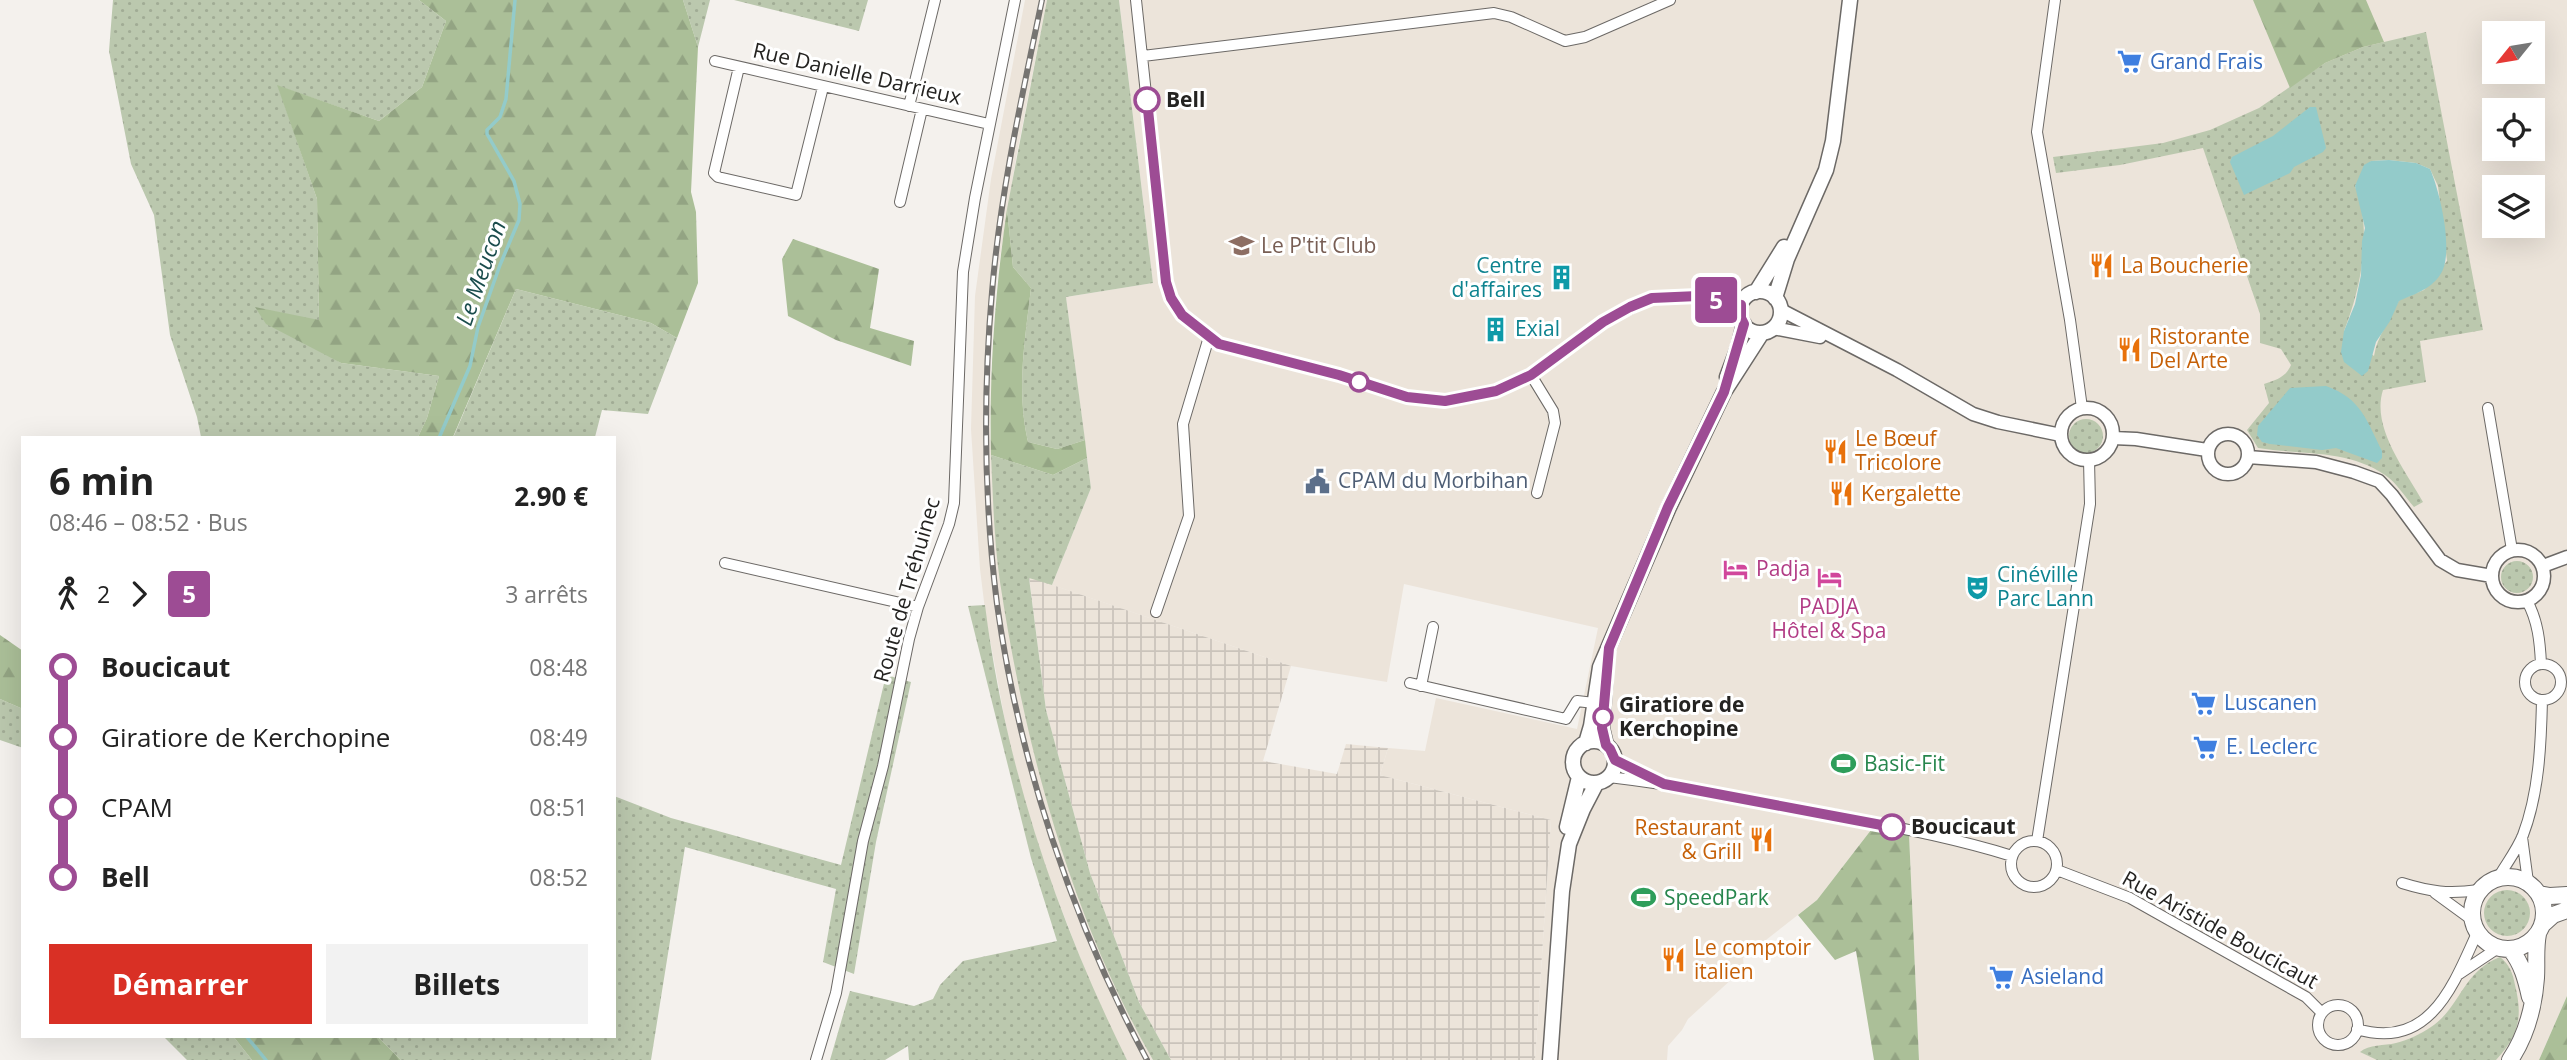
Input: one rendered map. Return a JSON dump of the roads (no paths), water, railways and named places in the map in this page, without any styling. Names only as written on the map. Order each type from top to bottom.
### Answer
[{"type":"main road","points":[[1724,392],[1768,331],[1778,323],[1783,270],[1826,170],[1833,141],[1850,0]]},
{"type":"main road","points":[[1756,292],[1786,243],[1802,223]]},
{"type":"main road","points":[[1768,331],[1752,331],[1744,324],[1741,305],[1747,296],[1756,292],[1767,292],[1778,304]]},
{"type":"main road","points":[[1586,743],[1600,667],[1668,507],[1724,392],[1744,324]]},
{"type":"main road","points":[[1606,745],[1602,728],[1609,648]]},
{"type":"main road","points":[[1550,1060],[1562,891],[1569,844],[1583,809],[1615,766],[1615,760],[1606,745],[1592,741],[1580,746],[1573,758],[1578,777],[1590,783],[1603,780]]},
{"type":"main road","points":[[1562,891],[1561,852],[1578,777]]},
{"type":"main road","points":[[2531,1003],[2519,960],[2505,949],[2486,943],[2475,927],[2471,909],[2479,890],[2498,878],[2508,876],[2550,896],[2567,895]]},
{"type":"main road","points":[[2510,1060],[2527,1027],[2536,981],[2535,951],[2544,908],[2533,888]]},
{"type":"main road","points":[[2505,949],[2522,947],[2553,915],[2567,910]]},
{"type":"street","points":[[909,106],[935,0]]},
{"type":"street","name":"Route de Tréhuinec","points":[[816,1060],[836,993],[863,841],[883,766],[909,639],[954,503],[963,272],[1014,0]]},
{"type":"street","points":[[1136,0],[1166,282],[1171,298],[1182,315],[1219,344],[1339,375],[1407,397],[1445,401],[1496,391],[1531,375],[1603,322],[1652,298],[1698,296],[1741,305]]},
{"type":"street","points":[[1143,55],[1494,13],[1511,17],[1565,41],[1585,37],[1670,0]]},
{"type":"street","points":[[2055,0],[2037,132],[2070,320],[2082,408]]},
{"type":"street","name":"Rue Danielle Darrieux","points":[[715,61],[989,124]]},
{"type":"street","points":[[739,66],[714,173],[718,177],[796,195],[823,87]]},
{"type":"street","points":[[900,202],[922,109]]},
{"type":"street","points":[[1778,304],[1837,341],[1897,370],[1973,414],[2061,435]]},
{"type":"street","points":[[1768,331],[1837,341]]},
{"type":"street","points":[[1156,612],[1189,516],[1183,424],[1209,337]]},
{"type":"street","points":[[1531,375],[1553,411],[1555,424],[1537,494]]},
{"type":"street","points":[[2082,408],[2098,410],[2105,415],[2113,429],[2113,438],[2105,453],[2089,460],[2081,459],[2067,450],[2061,435],[2064,421],[2082,408]]},
{"type":"street","points":[[2488,408],[2512,551]]},
{"type":"street","points":[[2231,433],[2242,439],[2248,457],[2237,472],[2225,474],[2218,472],[2209,463],[2207,450],[2218,435],[2231,433]]},
{"type":"street","points":[[2113,438],[2207,450]]},
{"type":"street","points":[[2248,457],[2316,462],[2354,471],[2379,481],[2440,560],[2457,570],[2492,576]]},
{"type":"street","points":[[2037,841],[2090,503],[2089,460]]},
{"type":"street","points":[[2512,551],[2530,552],[2543,566],[2544,583],[2541,591],[2527,601],[2519,603],[2503,598],[2493,584],[2492,576],[2498,559],[2512,551]]},
{"type":"street","points":[[2543,566],[2567,557]]},
{"type":"street","points":[[725,563],[918,607]]},
{"type":"street","points":[[2527,601],[2534,614],[2541,664]]},
{"type":"street","points":[[1433,627],[1416,685],[1566,719],[1577,701],[1594,703]]},
{"type":"street","points":[[2541,664],[2556,669],[2561,683],[2553,697],[2542,700],[2528,692],[2525,682],[2528,672],[2541,664]]},
{"type":"street","points":[[2498,878],[2522,836],[2535,787],[2541,744],[2542,700]]},
{"type":"street","points":[[1615,760],[1664,784]]},
{"type":"street","points":[[1603,780],[1664,784],[1960,840],[2012,856]]},
{"type":"street","points":[[2522,836],[2533,888]]},
{"type":"street","points":[[2037,841],[2053,851],[2057,870],[2046,885],[2027,887],[2012,875],[2010,865],[2012,856],[2022,844],[2037,841]]},
{"type":"street","name":"Rue Aristide Boucicaut","points":[[2057,870],[2130,898],[2306,997],[2322,1013]]},
{"type":"street","points":[[2402,883],[2435,893],[2479,890]]},
{"type":"street","points":[[2357,1030],[2396,1033],[2419,1025],[2436,1010],[2458,974],[2475,927],[2435,893]]},
{"type":"street","points":[[2458,974],[2505,949]]},
{"type":"street","points":[[2333,1006],[2346,1006],[2357,1018],[2355,1036],[2345,1044],[2328,1042],[2318,1026],[2322,1013],[2333,1006]]},
{"type":"water","points":[[2310,107],[2316,107],[2326,148],[2323,152],[2294,167],[2290,173],[2244,195],[2230,162],[2232,157],[2273,136]]},
{"type":"water","points":[[2371,161],[2416,163],[2430,169],[2442,207],[2446,253],[2444,266],[2436,280],[2421,291],[2399,301],[2376,342],[2368,371],[2362,376],[2344,362],[2341,352],[2344,331],[2355,304],[2361,275],[2365,228],[2355,186],[2364,165]]},
{"type":"water","points":[[2326,386],[2347,397],[2362,412],[2382,451],[2382,458],[2377,463],[2336,448],[2322,450],[2270,444],[2262,442],[2257,435],[2258,426],[2290,388]]},
{"type":"waterway","name":"Le Meucon","points":[[440,436],[470,366],[478,327],[519,220],[520,204],[514,181],[487,134],[487,130],[500,117],[506,99],[515,0]]},
{"type":"waterway","name":"Le Meucon","points":[[248,1038],[266,1060]]},
{"type":"railway","points":[[1042,0],[1006,182],[992,292],[987,370],[989,526],[997,604],[1007,663],[1034,781],[1072,896],[1120,1007],[1147,1060]]},
{"type":"place","name":"Grand Frais","points":[[2130,62]]},
{"type":"place","name":"Bell","points":[[1147,100]]},
{"type":"place","name":"Le P'tit Club","points":[[1241,246]]},
{"type":"place","name":"La Boucherie","points":[[2101,266]]},
{"type":"place","name":"Centre d'affaires","points":[[1562,278]]},
{"type":"place","name":"Exial","points":[[1495,329]]},
{"type":"place","name":"Ristorante Del Arte","points":[[2129,349]]},
{"type":"place","name":"Le Bœuf Tricolore","points":[[1835,451]]},
{"type":"place","name":"CPAM du Morbihan","points":[[1318,481]]},
{"type":"place","name":"Kergalette","points":[[1841,494]]},
{"type":"place","name":"Padja","points":[[1736,569]]},
{"type":"place","name":"PADJA Hôtel & Spa","points":[[1829,578]]},
{"type":"place","name":"Cinéville Parc Lann","points":[[1977,587]]},
{"type":"place","name":"Luscanen","points":[[2204,703]]},
{"type":"place","name":"Giratiore de Kerchopine","points":[[1603,717]]},
{"type":"place","name":"E. Leclerc","points":[[2206,747]]},
{"type":"place","name":"Basic-Fit","points":[[1844,764]]},
{"type":"place","name":"Boucicaut","points":[[1892,827]]},
{"type":"place","name":"Restaurant & Grill","points":[[1762,840]]},
{"type":"place","name":"SpeedPark","points":[[1644,898]]},
{"type":"place","name":"Le comptoir italien","points":[[1674,960]]},
{"type":"place","name":"Asieland","points":[[2001,977]]}]
